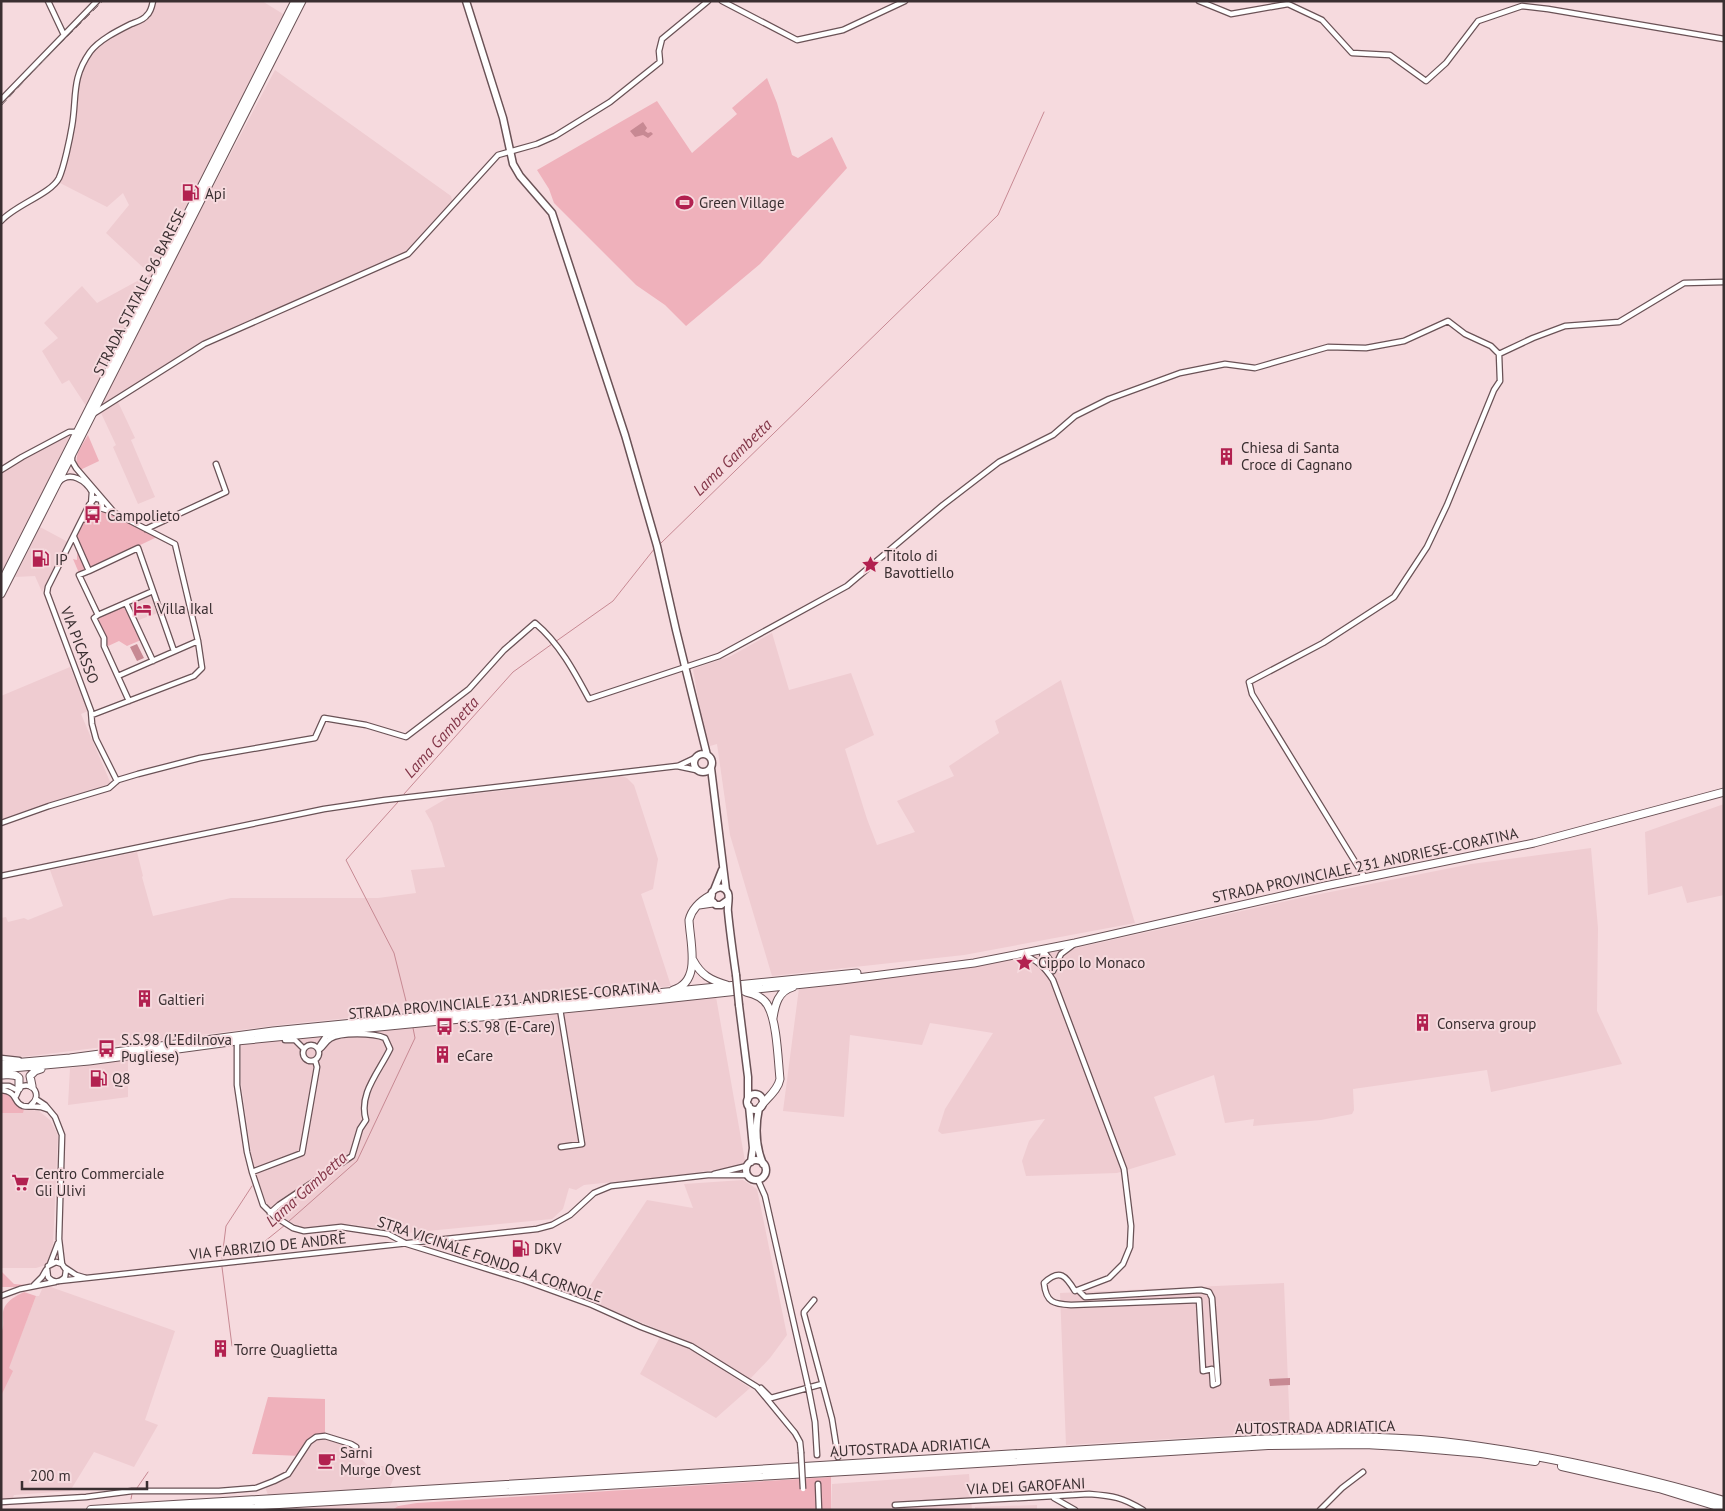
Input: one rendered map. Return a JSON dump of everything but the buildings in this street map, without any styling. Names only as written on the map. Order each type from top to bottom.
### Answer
[{"type":"highway","name":"AUTOSTRADA ADRIATICA","points":[[91,1510],[1218,1442],[1323,1438],[1441,1442],[1520,1453],[1630,1475],[1724,1501]]},
{"type":"highway","name":"AUTOSTRADA ADRIATICA","points":[[175,1510],[880,1470],[1268,1445],[1325,1444],[1434,1448],[1550,1463],[1659,1488],[1724,1508]]},
{"type":"main road","name":"STRADA STATALE 96 BARESE","points":[[1,594],[302,1]]},
{"type":"main road","points":[[466,1],[503,118],[510,151],[517,172],[552,213],[646,505],[702,737],[707,755],[712,762],[711,768],[728,896],[730,926],[736,975],[739,1004],[748,1077],[753,1109],[760,1107],[779,1084],[780,1079],[773,1018],[768,1005],[761,998],[747,992],[730,989],[705,976],[698,969],[692,957]]},
{"type":"main road","name":"STRADA STATALE 96 BARESE","points":[[1,583],[294,3]]},
{"type":"main road","points":[[702,737],[694,764],[714,788]]},
{"type":"main road","points":[[696,757],[707,755]]},
{"type":"main road","points":[[698,771],[708,772],[711,768]]},
{"type":"main road","name":"STRADA PROVINCIALE 231 ANDRIESE-CORATINA","points":[[1,1064],[87,1056],[273,1031],[653,994],[805,984],[926,970],[1043,950],[1285,895],[1534,844],[1724,792]]},
{"type":"main road","points":[[723,866],[712,892],[716,904],[730,926]]},
{"type":"main road","points":[[653,994],[677,989],[690,978],[692,957],[688,920],[690,913],[718,888],[726,890]]},
{"type":"main road","points":[[696,906],[724,904],[728,900]]},
{"type":"main road","name":"STRADA PROVINCIALE 231 ANDRIESE-CORATINA","points":[[1,1069],[53,1065],[259,1038],[560,1009],[1009,956]]},
{"type":"main road","points":[[773,1018],[780,995],[788,988],[805,984]]},
{"type":"main road","points":[[32,1086],[30,1079],[32,1073],[53,1065]]},
{"type":"main road","points":[[1,1075],[18,1076],[20,1078],[18,1089]]},
{"type":"main road","points":[[752,1098],[773,1091]]},
{"type":"main road","points":[[752,1098],[762,1099],[756,1125],[758,1153],[765,1173],[758,1180],[752,1180],[747,1175],[753,1148],[752,1098]]},
{"type":"main road","points":[[749,1164],[757,1161],[763,1164]]},
{"type":"street","points":[[48,1],[64,35]]},
{"type":"street","points":[[1,100],[98,1]]},
{"type":"street","points":[[1,221],[16,208],[47,190],[59,178],[73,125],[75,84],[82,66],[91,51],[102,41],[146,17],[150,12],[153,1]]},
{"type":"street","points":[[92,414],[204,344],[408,254],[498,155],[546,141],[610,102],[660,62],[658,51],[662,39],[708,1]]},
{"type":"street","points":[[722,1],[798,40],[843,30],[905,1]]},
{"type":"street","points":[[1198,1],[1231,14],[1288,4],[1322,20],[1352,53],[1390,55],[1426,82],[1446,63],[1478,21],[1522,6],[1724,39]]},
{"type":"street","points":[[1499,354],[1532,338],[1565,326],[1619,322],[1684,283],[1724,282]]},
{"type":"street","points":[[1,823],[108,788],[116,781],[130,776],[200,758],[315,738],[324,718],[366,725],[406,737],[469,689],[504,650],[535,623],[548,633],[568,661],[589,698],[719,656],[846,586],[943,504],[999,462],[1053,435],[1075,416],[1109,399],[1180,373],[1225,364],[1255,368],[1328,347],[1366,348],[1404,341],[1448,321],[1465,334],[1491,346],[1499,354],[1500,381],[1494,390],[1447,505],[1427,547],[1394,597],[1323,643],[1249,682],[1257,703],[1365,878]]},
{"type":"street","points":[[1,470],[69,432],[77,432]]},
{"type":"street","points":[[73,452],[74,465],[114,512]]},
{"type":"street","points":[[146,529],[226,492],[216,464]]},
{"type":"street","points":[[57,484],[63,478],[68,477],[80,480],[92,492],[93,508],[114,512],[175,544],[198,641],[202,668],[194,676],[92,715]]},
{"type":"street","points":[[92,501],[96,498],[102,500]]},
{"type":"street","points":[[81,521],[100,509],[103,505],[102,500]]},
{"type":"street","name":"VIA PICASSO","points":[[92,501],[48,587],[47,593],[92,715],[96,739],[116,781]]},
{"type":"street","points":[[74,537],[89,571]]},
{"type":"street","points":[[98,615],[79,575],[138,548],[174,651]]},
{"type":"street","points":[[129,701],[104,646],[104,638],[94,618],[153,591]]},
{"type":"street","points":[[126,602],[153,661]]},
{"type":"street","points":[[118,676],[198,641]]},
{"type":"street","points":[[1,876],[324,809],[385,800],[677,766],[696,757]]},
{"type":"street","points":[[677,766],[698,771]]},
{"type":"street","points":[[1053,971],[1062,953],[1075,943]]},
{"type":"street","points":[[1043,950],[1042,961],[1044,968]]},
{"type":"street","points":[[1043,950],[1050,960],[1053,980]]},
{"type":"street","points":[[1019,954],[1034,960],[1044,968],[1053,980],[1124,1169],[1130,1226],[1130,1247],[1123,1264],[1109,1278],[1075,1291],[1068,1278],[1060,1275],[1052,1276],[1044,1283],[1045,1293],[1050,1300],[1060,1304],[1071,1305],[1199,1300],[1203,1371],[1212,1369],[1213,1385],[1218,1383],[1212,1298],[1209,1292],[1201,1290],[1085,1297],[1079,1291]]},
{"type":"street","points":[[560,1009],[582,1144],[562,1147]]},
{"type":"street","points":[[315,1060],[319,1055],[318,1049],[326,1036],[349,1029]]},
{"type":"street","points":[[270,1213],[352,1156],[360,1129],[366,1120],[363,1110],[365,1096],[390,1048],[385,1038],[372,1034],[363,1034],[333,1037],[329,1039],[324,1047],[318,1049],[311,1045],[304,1049]]},
{"type":"street","points":[[259,1038],[269,1041],[295,1040],[304,1049],[303,1054],[307,1060],[315,1060]]},
{"type":"street","name":"STRA VICINALE FONDO LA CORNOLE","points":[[237,1041],[237,1085],[252,1172],[263,1205],[270,1213],[286,1224],[304,1231],[341,1227],[388,1234],[407,1244],[523,1280],[592,1305],[633,1324],[691,1346],[757,1387],[795,1434],[800,1442],[803,1489]]},
{"type":"street","points":[[1,1058],[31,1062]]},
{"type":"street","points":[[252,1172],[302,1153],[318,1067],[315,1060]]},
{"type":"street","points":[[16,1096],[18,1089],[24,1085],[32,1086],[36,1092],[36,1099],[31,1105]]},
{"type":"street","points":[[1,1088],[10,1086],[18,1089]]},
{"type":"street","points":[[1,1088],[16,1096],[20,1104],[44,1107],[50,1111]]},
{"type":"street","points":[[33,1286],[48,1268],[54,1256],[58,1239],[62,1135],[57,1120],[45,1105],[36,1099]]},
{"type":"street","points":[[708,1175],[749,1164]]},
{"type":"street","points":[[708,1175],[747,1175]]},
{"type":"street","name":"VIA FABRIZIO DE ANDRÈ","points":[[1,1296],[33,1286],[58,1282],[537,1229],[552,1225],[570,1215],[594,1193],[611,1186],[708,1175]]},
{"type":"street","points":[[758,1180],[765,1196],[808,1388],[815,1422],[817,1455]]},
{"type":"street","points":[[48,1268],[49,1278],[58,1282],[66,1275],[58,1239]]},
{"type":"street","points":[[48,1268],[56,1262],[76,1275],[87,1279]]},
{"type":"street","points":[[814,1300],[804,1314],[832,1419],[838,1457]]},
{"type":"street","points":[[757,1387],[759,1386],[772,1398],[822,1384]]},
{"type":"street","points":[[1,1502],[86,1497],[132,1491],[218,1491],[256,1488],[274,1482],[288,1474],[310,1442],[316,1437],[325,1436],[356,1447]]},
{"type":"street","points":[[1320,1510],[1342,1488],[1363,1472]]},
{"type":"street","points":[[818,1484],[818,1510]]},
{"type":"street","name":"VIA DEI GAROFANI","points":[[895,1505],[907,1508],[1089,1494],[1114,1496],[1128,1501],[1143,1510]]},
{"type":"street","points":[[1053,1497],[1075,1510]]},
{"type":"shaded area","points":[[151,1],[262,1],[288,17],[101,398],[275,70],[451,196],[453,204],[408,254],[204,344],[92,415],[69,380],[62,384],[42,351],[58,338],[44,323],[82,286],[97,303],[150,274],[106,233],[129,205],[123,193],[107,207],[60,183],[82,66],[97,46],[126,27],[146,17]]},
{"type":"shaded area","name":"Green Village","points":[[767,78],[777,103],[792,155],[798,158],[832,137],[847,168],[760,264],[686,326],[665,305],[636,285],[554,203],[549,189],[537,170],[657,101],[692,153],[737,114],[732,108]]},
{"type":"shaded area","points":[[643,122],[647,128],[645,131],[653,134],[648,138],[643,135],[635,137],[630,131]]},
{"type":"shaded area","points":[[118,402],[135,438],[131,440],[155,497],[138,504],[113,447],[116,445],[101,413]]},
{"type":"shaded area","points":[[77,427],[1,576],[1,470]]},
{"type":"shaded area","points":[[88,435],[99,461],[80,470],[77,457]]},
{"type":"shaded area","points":[[105,511],[157,537],[90,569],[75,537],[86,519]]},
{"type":"shaded area","name":"IP","points":[[40,527],[68,542],[42,592],[35,576],[15,577]]},
{"type":"shaded area","points":[[77,551],[85,567],[84,571],[79,573],[73,559],[77,560]]},
{"type":"shaded area","name":"Villa Ikal","points":[[151,593],[158,613],[136,621],[128,604]]},
{"type":"shaded area","points":[[123,607],[128,613],[141,640],[127,646],[119,641],[106,647],[105,639],[97,621],[98,618]]},
{"type":"shaded area","points":[[772,633],[789,690],[851,673],[874,735],[845,749],[877,845],[915,832],[897,801],[954,776],[949,766],[999,733],[995,721],[1061,680],[1135,923],[964,955],[772,976],[730,835],[717,744],[710,746],[703,728],[693,669],[731,656]]},
{"type":"shaded area","points":[[137,644],[144,658],[137,661],[130,647]]},
{"type":"shaded area","points":[[70,667],[88,711],[81,714],[111,784],[1,822],[1,696]]},
{"type":"shaded area","points":[[622,776],[634,785],[658,859],[653,889],[641,894],[671,986],[288,1024],[31,1056],[1,1058],[1,918],[6,917],[8,922],[24,918],[28,920],[63,906],[50,870],[137,852],[153,916],[231,898],[378,898],[416,893],[411,870],[445,867],[432,823],[425,811],[449,797]]},
{"type":"shaded area","points":[[1724,804],[1724,895],[1687,903],[1682,886],[1648,895],[1645,832]]},
{"type":"shaded area","points":[[1591,848],[1598,928],[1597,1011],[1622,1064],[1491,1092],[1487,1070],[1353,1089],[1354,1110],[1352,1114],[1321,1120],[1253,1126],[1254,1119],[1225,1123],[1214,1075],[1154,1097],[1176,1155],[1117,1173],[1026,1176],[1022,1161],[1029,1141],[1045,1119],[942,1134],[938,1131],[945,1109],[993,1033],[930,1023],[922,1045],[850,1035],[844,1117],[783,1111],[799,988],[1018,959],[1067,950],[1300,898],[1471,864]]},
{"type":"shaded area","points":[[716,997],[745,1161],[740,1166],[680,1175],[584,1185],[576,1190],[569,1188],[563,1209],[552,1219],[407,1233],[349,1224],[301,1228],[277,1214],[267,1205],[253,1167],[241,1083],[241,1044]]},
{"type":"shaded area","name":"Q8","points":[[128,1060],[128,1097],[68,1105],[70,1068]]},
{"type":"shaded area","points":[[1,1092],[8,1095],[24,1109],[23,1113],[1,1113]]},
{"type":"shaded area","points":[[1,1097],[13,1099],[24,1109],[39,1111],[50,1120],[58,1135],[53,1244],[49,1264],[36,1268],[1,1268]]},
{"type":"shaded area","points":[[743,1180],[757,1189],[787,1335],[770,1358],[751,1378],[748,1378],[696,1345],[582,1298],[647,1200],[693,1208],[684,1184]]},
{"type":"shaded area","points":[[1,1271],[14,1284],[27,1285],[1,1287]]},
{"type":"shaded area","points":[[1284,1283],[1290,1432],[1066,1445],[1060,1293]]},
{"type":"shaded area","points":[[48,1286],[175,1331],[145,1420],[158,1425],[134,1467],[94,1452],[70,1491],[14,1495],[12,1500],[1,1499],[1,1396],[12,1371],[8,1369],[36,1296],[39,1296],[43,1287]]},
{"type":"shaded area","points":[[24,1292],[36,1296],[9,1368],[13,1371],[1,1396],[3,1311],[9,1301]]},
{"type":"shaded area","points":[[660,1337],[672,1341],[674,1344],[690,1348],[750,1388],[716,1418],[640,1374]]},
{"type":"shaded area","points":[[1290,1378],[1290,1385],[1270,1386],[1269,1379]]},
{"type":"shaded area","points":[[268,1397],[325,1399],[325,1436],[316,1437],[301,1456],[252,1454]]},
{"type":"shaded area","points":[[322,1439],[348,1445],[371,1469],[377,1466],[394,1466],[394,1477],[390,1487],[268,1495],[265,1487],[289,1476],[313,1441]]},
{"type":"shaded area","points":[[969,1474],[972,1510],[831,1510],[832,1484]]},
{"type":"shaded area","points":[[831,1477],[831,1510],[392,1510],[398,1506],[417,1503]]},
{"type":"shaded area","points":[[396,1501],[398,1506],[392,1510],[274,1510],[275,1508]]},
{"type":"shaded area","points":[[1037,1505],[1037,1510],[975,1510],[975,1507]]},
{"type":"waterway","name":"Lama Gambetta","points":[[660,544],[998,215],[1044,112]]},
{"type":"waterway","name":"Lama Gambetta","points":[[555,642],[613,601],[655,548]]},
{"type":"waterway","name":"Lama Gambetta","points":[[404,794],[513,672],[552,644]]},
{"type":"waterway","name":"Lama Gambetta","points":[[398,802],[346,860],[394,953],[409,1013]]},
{"type":"waterway","name":"Lama Gambetta","points":[[288,1222],[357,1161],[415,1038],[413,1028]]},
{"type":"waterway","points":[[222,1258],[226,1226],[252,1186]]},
{"type":"waterway","name":"Lama Gambetta","points":[[258,1256],[259,1246],[285,1225]]},
{"type":"waterway","points":[[222,1267],[232,1346]]},
{"type":"waterway","points":[[137,1488],[148,1472]]},
{"type":"waterway","points":[[131,1499],[132,1494]]},
{"type":"railway","points":[[1,106],[103,1]]},
{"type":"place","name":"Api","points":[[191,193]]},
{"type":"place","name":"Green Village","points":[[685,202]]},
{"type":"place","name":"Chiesa di Santa Croce di Cagnano","points":[[1227,456]]},
{"type":"place","name":"Campolieto","points":[[93,515]]},
{"type":"place","name":"IP","points":[[41,559]]},
{"type":"place","name":"Titolo di Bavottiello","points":[[870,564]]},
{"type":"place","name":"Villa Ikal","points":[[143,608]]},
{"type":"place","name":"Cippo lo Monaco","points":[[1024,962]]},
{"type":"place","name":"Galtieri","points":[[144,999]]},
{"type":"place","name":"Conserva group","points":[[1423,1023]]},
{"type":"place","name":"S.S. 98 (E-Care)","points":[[445,1026]]},
{"type":"place","name":"S.S.98 (L’Edilnova Pugliese)","points":[[107,1048]]},
{"type":"place","name":"eCare","points":[[443,1055]]},
{"type":"place","name":"Q8","points":[[98,1078]]},
{"type":"place","name":"Centro Commerciale Gli Ulivi","points":[[21,1182]]},
{"type":"place","name":"DKV","points":[[520,1248]]},
{"type":"place","name":"Torre Quaglietta","points":[[220,1349]]},
{"type":"place","name":"Sarni Murge Ovest","points":[[326,1461]]}]
